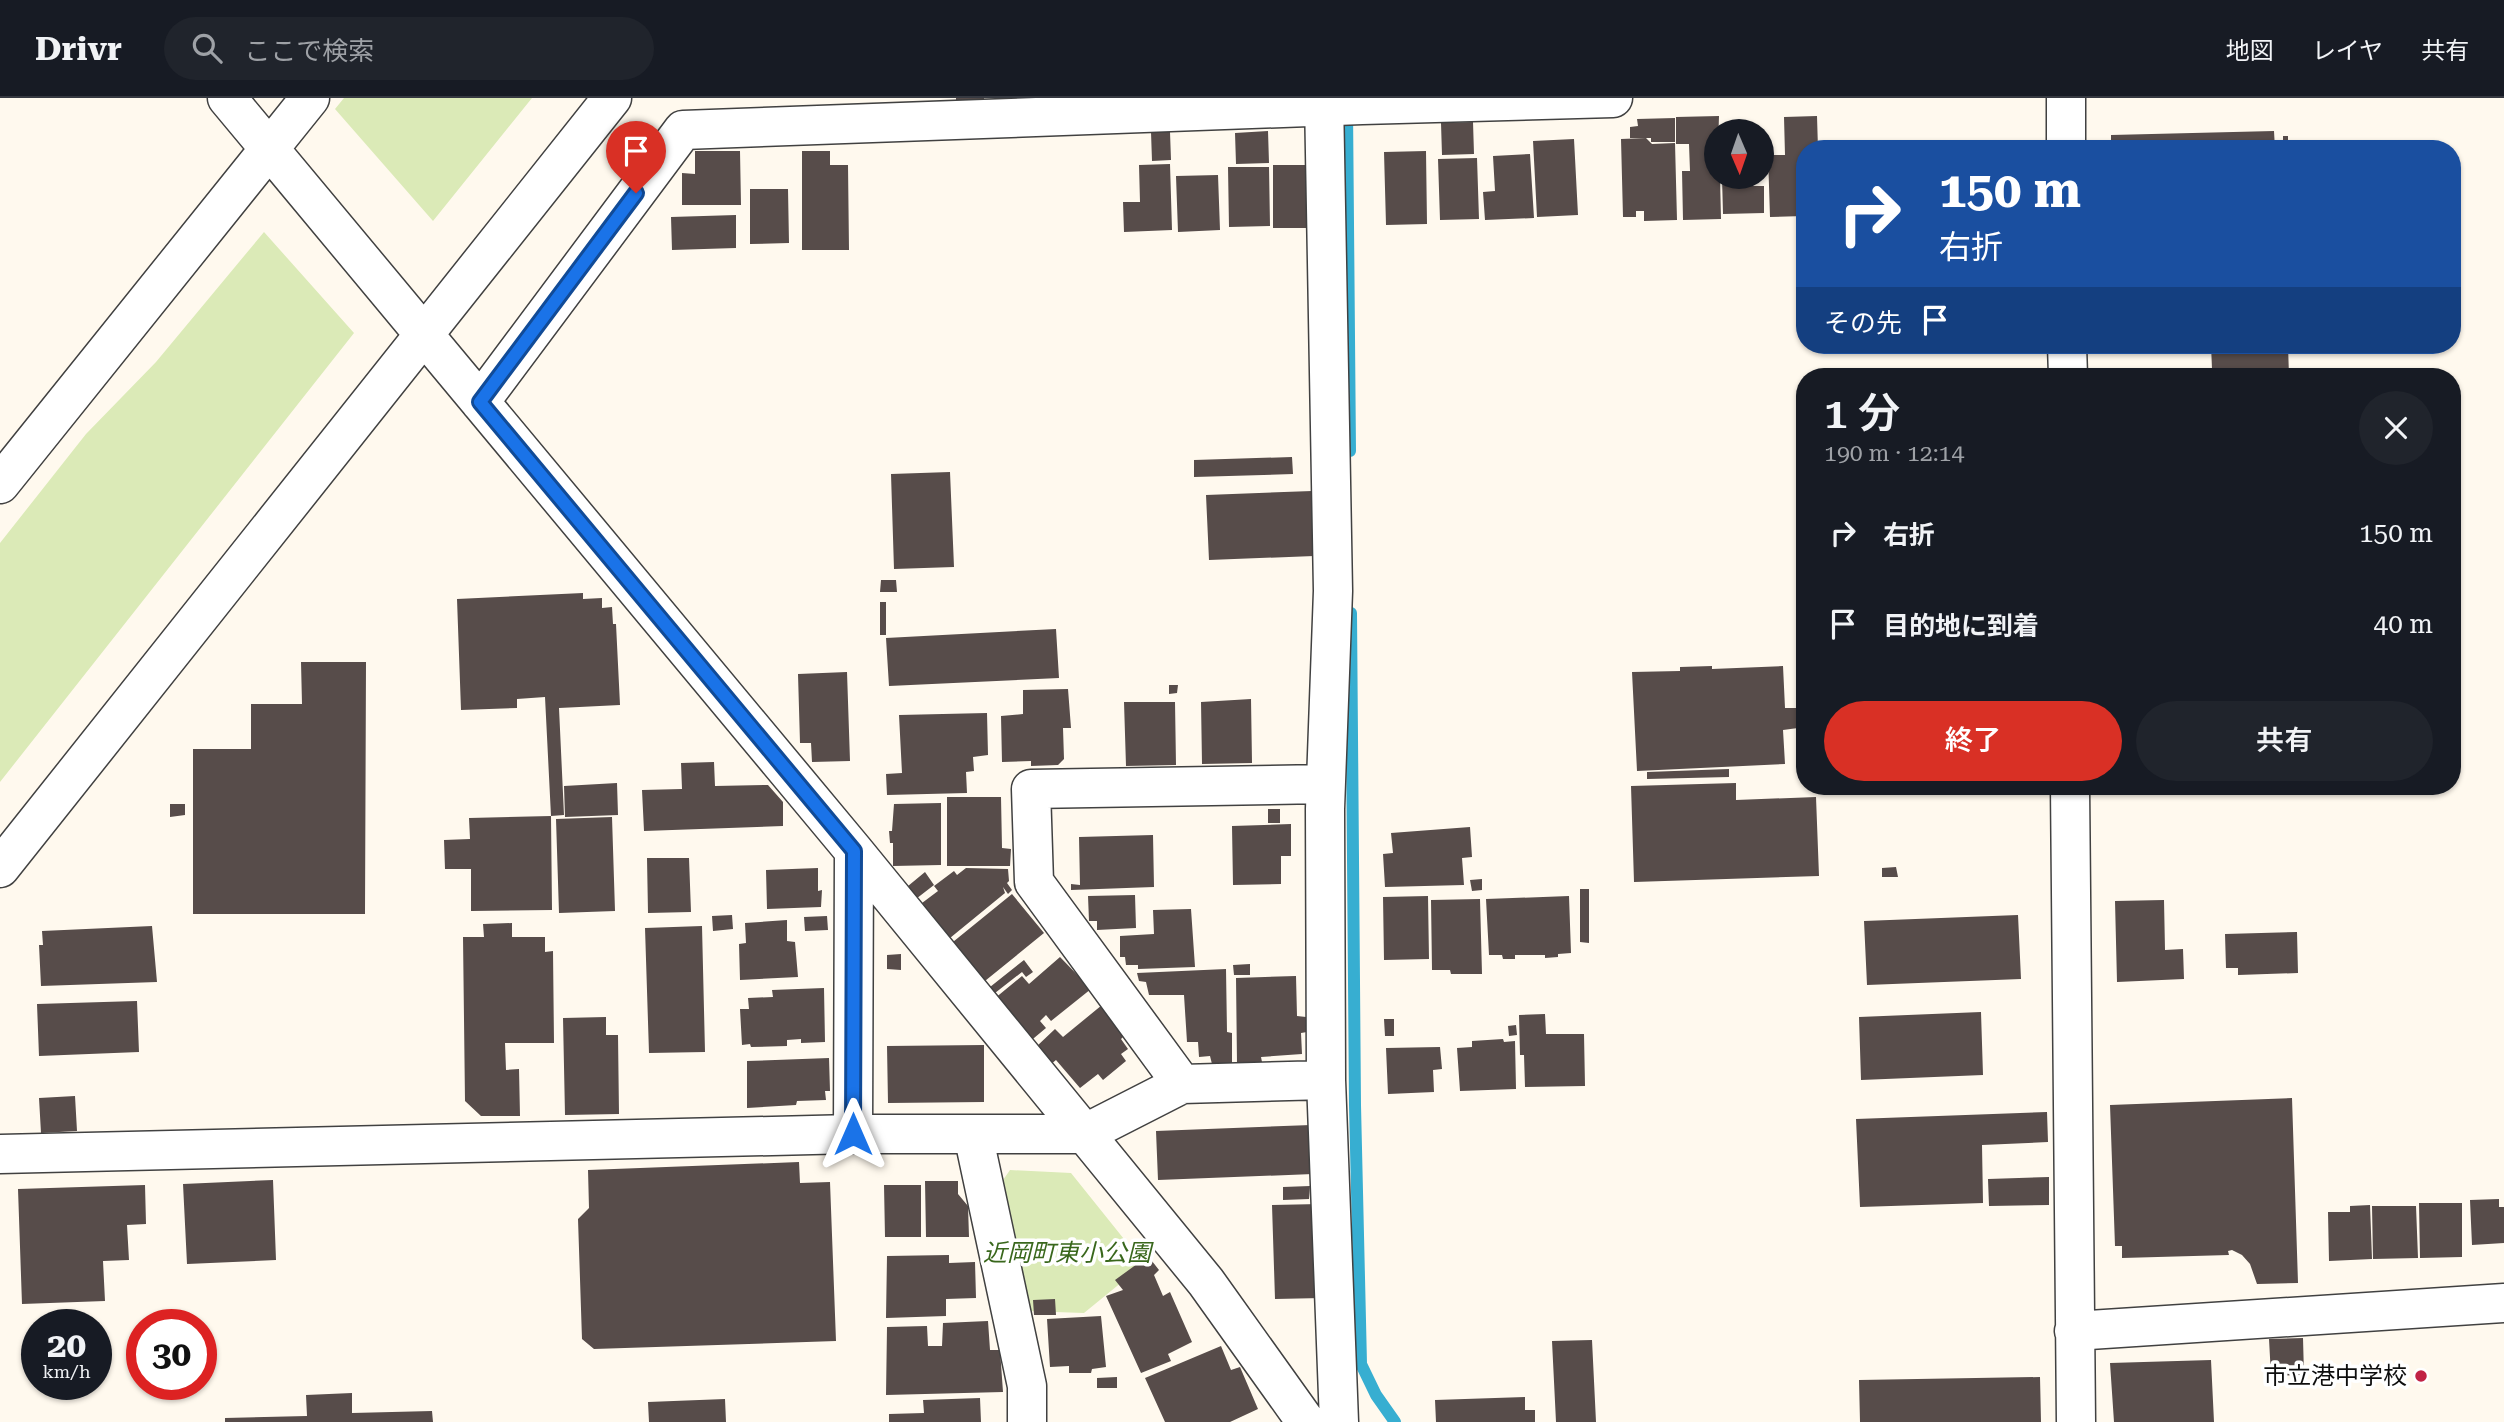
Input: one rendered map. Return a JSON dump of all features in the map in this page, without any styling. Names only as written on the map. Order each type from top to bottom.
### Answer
[{"type":"street","points":[[228,98],[854,851],[1206,1282],[1306,1422]]},
{"type":"street","points":[[0,484],[310,98]]},
{"type":"street","points":[[0,868],[425,337],[612,98]]},
{"type":"street","points":[[480,402],[683,130],[1094,106],[1324,102],[1362,105],[1614,98]]},
{"type":"street","points":[[2066,98],[2066,140]]},
{"type":"street","points":[[1324,102],[1334,591],[1325,784],[1326,1080],[1339,1422]]},
{"type":"street","points":[[1182,1084],[1034,882],[1031,789],[1325,784]]},
{"type":"street","points":[[2070,795],[2076,1422]]},
{"type":"street","points":[[853,1134],[854,851]]},
{"type":"street","points":[[0,1154],[853,1134],[1084,1134],[1182,1084],[1326,1080]]},
{"type":"street","points":[[973,1134],[1027,1386],[1027,1422]]},
{"type":"street","points":[[2074,1331],[2504,1303]]},
{"type":"green space","points":[[344,98],[532,98],[433,221],[335,109]]},
{"type":"green space","points":[[264,232],[354,333],[0,782],[0,543],[86,434],[156,362]]},
{"type":"green space","name":"近岡町東小公園","points":[[1010,1170],[1071,1173],[1144,1264],[1084,1313],[1027,1311],[994,1193]]},
{"type":"building","points":[[956,98],[984,98],[984,100],[956,101]]},
{"type":"building","points":[[1719,116],[1719,119],[1704,119],[1704,189],[1720,189],[1721,219],[1683,220],[1682,171],[1690,171],[1689,144],[1676,144],[1676,117]]},
{"type":"building","points":[[1817,116],[1818,140],[1796,140],[1796,216],[1770,217],[1769,189],[1774,189],[1774,155],[1785,155],[1784,117]]},
{"type":"building","points":[[1675,118],[1675,142],[1651,142],[1651,138],[1630,138],[1630,127],[1638,126],[1637,119]]},
{"type":"building","points":[[1473,122],[1474,154],[1442,155],[1441,123]]},
{"type":"building","points":[[1268,131],[1269,163],[1236,164],[1235,133]]},
{"type":"building","points":[[2274,131],[2274,140],[2111,140],[2111,135]]},
{"type":"building","points":[[1151,132],[1170,132],[1171,160],[1152,161]]},
{"type":"building","points":[[1646,138],[1652,144],[1675,143],[1677,220],[1644,221],[1644,211],[1636,211],[1636,217],[1623,217],[1621,139]]},
{"type":"building","points":[[1574,139],[1578,215],[1537,217],[1533,141]]},
{"type":"building","points":[[695,151],[740,151],[741,205],[682,205],[682,173],[695,174]]},
{"type":"building","points":[[802,151],[830,151],[830,165],[848,165],[849,250],[802,250]]},
{"type":"building","points":[[1426,151],[1427,224],[1386,225],[1384,152]]},
{"type":"building","points":[[1530,154],[1534,218],[1485,220],[1483,192],[1495,191],[1493,156]]},
{"type":"building","points":[[1477,158],[1479,219],[1440,220],[1438,159]]},
{"type":"building","points":[[1170,164],[1172,230],[1124,232],[1123,202],[1140,202],[1139,165]]},
{"type":"building","points":[[1273,165],[1314,165],[1314,228],[1273,228]]},
{"type":"building","points":[[1228,167],[1269,167],[1270,226],[1229,227]]},
{"type":"building","points":[[1218,175],[1220,230],[1178,232],[1176,176]]},
{"type":"building","points":[[750,189],[788,189],[789,243],[750,244]]},
{"type":"building","points":[[1722,189],[1764,189],[1764,213],[1723,214]]},
{"type":"building","points":[[736,215],[736,248],[672,250],[671,217]]},
{"type":"building","points":[[2211,354],[2288,354],[2289,368],[2212,368]]},
{"type":"building","points":[[1292,457],[1293,474],[1194,477],[1194,460]]},
{"type":"building","points":[[950,472],[954,567],[894,569],[891,474]]},
{"type":"building","points":[[1312,491],[1314,556],[1209,560],[1206,495]]},
{"type":"building","points":[[881,580],[896,580],[897,592],[880,592]]},
{"type":"building","points":[[583,593],[583,599],[602,598],[602,608],[612,607],[613,624],[616,624],[620,705],[559,708],[564,815],[551,816],[545,697],[517,699],[517,708],[461,710],[457,599]]},
{"type":"building","points":[[880,602],[886,602],[886,635],[880,635]]},
{"type":"building","points":[[1056,629],[1059,678],[889,686],[886,638]]},
{"type":"building","points":[[301,662],[366,662],[365,914],[193,914],[193,749],[251,749],[251,704],[302,704]]},
{"type":"building","points":[[1712,666],[1712,669],[1783,666],[1785,708],[1796,708],[1796,728],[1783,730],[1785,764],[1637,771],[1632,672],[1680,671],[1680,667]]},
{"type":"building","points":[[847,672],[850,761],[812,762],[811,743],[800,743],[798,674]]},
{"type":"building","points":[[1169,685],[1178,685],[1177,693],[1169,694]]},
{"type":"building","points":[[1068,689],[1071,728],[1063,728],[1064,759],[1058,765],[1031,766],[1031,761],[1002,762],[1001,716],[1023,714],[1023,690]]},
{"type":"building","points":[[1251,699],[1252,763],[1202,764],[1201,702]]},
{"type":"building","points":[[1124,702],[1175,702],[1176,765],[1126,766]]},
{"type":"building","points":[[987,713],[988,755],[973,757],[974,771],[966,772],[967,793],[887,795],[886,774],[902,773],[899,715]]},
{"type":"building","points":[[714,762],[715,786],[768,785],[783,802],[783,826],[644,831],[642,790],[682,789],[681,763]]},
{"type":"building","points":[[1729,769],[1729,777],[1647,779],[1647,772]]},
{"type":"building","points":[[617,783],[618,815],[565,817],[564,786]]},
{"type":"building","points":[[1736,783],[1736,800],[1816,797],[1819,876],[1634,882],[1631,786]]},
{"type":"building","points":[[947,797],[1001,797],[1002,848],[1011,849],[1010,866],[947,866]]},
{"type":"building","points":[[941,803],[941,865],[893,866],[893,843],[890,843],[889,831],[892,831],[894,804]]},
{"type":"building","points":[[170,804],[185,804],[185,815],[170,817]]},
{"type":"building","points":[[1268,809],[1280,809],[1280,823],[1268,823]]},
{"type":"building","points":[[551,816],[552,910],[471,911],[471,869],[445,869],[444,840],[470,839],[469,818]]},
{"type":"building","points":[[612,817],[615,911],[559,913],[556,819]]},
{"type":"building","points":[[1291,824],[1291,856],[1281,856],[1281,884],[1233,885],[1232,826]]},
{"type":"building","points":[[1470,827],[1472,857],[1462,858],[1464,885],[1385,887],[1383,854],[1393,853],[1391,833]]},
{"type":"building","points":[[1153,835],[1154,887],[1071,890],[1071,884],[1080,885],[1079,837]]},
{"type":"building","points":[[647,858],[689,858],[691,912],[648,913]]},
{"type":"building","points":[[1896,867],[1898,877],[1882,877],[1882,868]]},
{"type":"building","points":[[818,868],[818,891],[822,890],[821,907],[767,909],[766,870]]},
{"type":"building","points":[[966,868],[1008,869],[1007,883],[1012,890],[1008,894],[1003,887],[1005,893],[950,938],[922,903],[938,891],[934,886],[954,871],[957,875]]},
{"type":"building","points":[[925,872],[934,885],[912,902],[902,891]]},
{"type":"building","points":[[1482,879],[1482,890],[1472,891],[1470,880]]},
{"type":"building","points":[[1580,889],[1589,889],[1589,943],[1580,942]]},
{"type":"building","points":[[1012,894],[1044,933],[980,985],[948,946]]},
{"type":"building","points":[[1135,895],[1136,928],[1097,930],[1097,921],[1089,921],[1088,896]]},
{"type":"building","points":[[1428,896],[1429,959],[1384,960],[1383,897]]},
{"type":"building","points":[[1569,896],[1571,953],[1545,958],[1545,955],[1515,955],[1515,959],[1489,955],[1486,899]]},
{"type":"building","points":[[1480,899],[1482,974],[1451,974],[1450,970],[1432,970],[1431,900]]},
{"type":"building","points":[[2164,900],[2165,950],[2183,949],[2184,979],[2117,982],[2115,901]]},
{"type":"building","points":[[1191,909],[1195,967],[1138,969],[1138,965],[1126,965],[1125,957],[1120,957],[1120,936],[1154,934],[1153,910]]},
{"type":"building","points":[[732,915],[733,929],[713,931],[712,916]]},
{"type":"building","points":[[2018,915],[2021,979],[1867,985],[1864,921]]},
{"type":"building","points":[[827,916],[828,930],[805,931],[804,917]]},
{"type":"building","points":[[787,920],[787,941],[795,942],[798,977],[740,980],[739,944],[746,943],[745,923]]},
{"type":"building","points":[[512,923],[512,937],[545,937],[545,952],[553,951],[554,1043],[505,1043],[506,1070],[519,1069],[520,1116],[481,1116],[465,1101],[463,937],[484,937],[483,924]]},
{"type":"building","points":[[152,926],[157,982],[41,986],[39,945],[43,945],[42,931]]},
{"type":"building","points":[[702,926],[705,1052],[649,1053],[645,928]]},
{"type":"building","points":[[2297,932],[2298,973],[2238,975],[2238,968],[2226,968],[2225,934]]},
{"type":"building","points":[[901,954],[901,970],[887,969],[887,955]]},
{"type":"building","points":[[1060,957],[1091,989],[1051,1021],[1046,1015],[1040,1021],[1046,1028],[1028,1043],[994,999],[1022,976],[1029,984]]},
{"type":"building","points":[[1024,960],[1033,972],[1026,977],[1022,972],[995,993],[990,987]]},
{"type":"building","points":[[1250,964],[1250,975],[1234,975],[1233,965]]},
{"type":"building","points":[[1226,969],[1227,1032],[1232,1033],[1232,1063],[1212,1064],[1210,1056],[1199,1057],[1198,1042],[1187,1042],[1184,995],[1149,995],[1146,982],[1139,981],[1137,973]]},
{"type":"building","points":[[1296,976],[1297,1016],[1306,1017],[1307,1032],[1301,1033],[1302,1054],[1261,1057],[1262,1062],[1237,1063],[1236,978]]},
{"type":"building","points":[[824,988],[825,1042],[801,1043],[801,1039],[787,1040],[787,1046],[742,1045],[740,1009],[749,1009],[748,998],[773,997],[772,990]]},
{"type":"building","points":[[137,1001],[139,1052],[39,1056],[37,1004]]},
{"type":"building","points":[[1102,1005],[1126,1034],[1121,1039],[1128,1049],[1121,1054],[1126,1061],[1103,1080],[1098,1074],[1080,1088],[1056,1060],[1050,1065],[1036,1047],[1055,1029],[1063,1037]]},
{"type":"building","points":[[1981,1012],[1983,1075],[1861,1080],[1859,1017]]},
{"type":"building","points":[[1545,1014],[1546,1034],[1584,1034],[1585,1086],[1525,1087],[1524,1055],[1520,1055],[1519,1015]]},
{"type":"building","points":[[606,1017],[606,1035],[618,1035],[619,1114],[565,1115],[563,1018]]},
{"type":"building","points":[[1384,1019],[1394,1019],[1394,1036],[1385,1036]]},
{"type":"building","points":[[1516,1025],[1517,1035],[1509,1036],[1508,1026]]},
{"type":"building","points":[[1503,1039],[1504,1042],[1515,1041],[1516,1089],[1460,1091],[1457,1048],[1472,1047],[1472,1041]]},
{"type":"building","points":[[984,1045],[984,1102],[888,1103],[887,1046]]},
{"type":"building","points":[[1440,1047],[1442,1069],[1433,1070],[1434,1092],[1388,1094],[1386,1048]]},
{"type":"building","points":[[829,1058],[830,1091],[825,1091],[826,1100],[747,1108],[747,1061]]},
{"type":"building","points":[[75,1096],[77,1131],[41,1133],[39,1098]]},
{"type":"building","points":[[2292,1098],[2298,1283],[2257,1284],[2250,1264],[2242,1255],[2232,1250],[2228,1251],[2229,1255],[2122,1258],[2122,1246],[2115,1246],[2110,1105]]},
{"type":"building","points":[[2047,1112],[2048,1142],[1982,1145],[1983,1203],[1860,1207],[1856,1119]]},
{"type":"building","points":[[1311,1125],[1313,1174],[1158,1180],[1156,1131]]},
{"type":"building","points":[[799,1162],[800,1183],[830,1182],[836,1341],[594,1349],[582,1339],[578,1219],[589,1208],[588,1170]]},
{"type":"building","points":[[2049,1177],[2049,1205],[1989,1206],[1988,1179]]},
{"type":"building","points":[[273,1180],[276,1260],[187,1264],[183,1184]]},
{"type":"building","points":[[925,1181],[958,1181],[958,1194],[968,1206],[969,1237],[926,1237]]},
{"type":"building","points":[[145,1185],[146,1224],[127,1225],[129,1260],[103,1261],[105,1301],[22,1304],[18,1189]]},
{"type":"building","points":[[884,1185],[921,1185],[921,1237],[885,1237]]},
{"type":"building","points":[[1310,1186],[1309,1199],[1283,1200],[1283,1187]]},
{"type":"building","points":[[2499,1199],[2499,1207],[2504,1207],[2504,1243],[2472,1245],[2470,1200]]},
{"type":"building","points":[[2419,1203],[2462,1203],[2462,1257],[2420,1258]]},
{"type":"building","points":[[1320,1204],[1322,1298],[1275,1299],[1272,1205]]},
{"type":"building","points":[[2370,1205],[2372,1259],[2329,1261],[2328,1212],[2350,1212],[2350,1206]]},
{"type":"building","points":[[2372,1206],[2416,1206],[2418,1258],[2373,1259]]},
{"type":"building","points":[[949,1255],[949,1263],[975,1262],[976,1298],[946,1299],[946,1316],[886,1318],[887,1256]]},
{"type":"building","points":[[1148,1256],[1159,1270],[1154,1275],[1163,1296],[1170,1292],[1192,1342],[1168,1354],[1171,1361],[1141,1373],[1106,1296],[1123,1290],[1115,1280]]},
{"type":"building","points":[[1055,1299],[1056,1315],[1034,1315],[1033,1300]]},
{"type":"building","points":[[1101,1316],[1106,1367],[1092,1369],[1091,1373],[1069,1373],[1069,1366],[1050,1367],[1047,1319]]},
{"type":"building","points":[[988,1321],[990,1350],[1000,1350],[1003,1392],[886,1395],[887,1327],[927,1326],[928,1346],[942,1346],[943,1323]]},
{"type":"building","points":[[2303,1338],[2304,1375],[2271,1376],[2269,1339]]},
{"type":"building","points":[[1592,1340],[1596,1422],[1556,1422],[1552,1341]]},
{"type":"building","points":[[1221,1346],[1231,1370],[1240,1367],[1258,1409],[1230,1422],[1165,1422],[1145,1378]]},
{"type":"building","points":[[2211,1360],[2214,1422],[2114,1422],[2110,1363]]},
{"type":"building","points":[[1117,1377],[1117,1388],[1097,1388],[1097,1378]]},
{"type":"building","points":[[2040,1377],[2041,1422],[1860,1422],[1859,1380]]},
{"type":"building","points":[[352,1393],[352,1413],[432,1411],[433,1422],[225,1422],[225,1418],[307,1416],[306,1395]]},
{"type":"building","points":[[1525,1397],[1525,1410],[1535,1410],[1535,1422],[1436,1422],[1435,1400]]},
{"type":"building","points":[[980,1398],[981,1422],[889,1422],[889,1414],[924,1413],[923,1400]]},
{"type":"building","points":[[725,1399],[726,1422],[649,1422],[648,1402]]},
{"type":"waterway","points":[[1347,109],[1350,451]]},
{"type":"waterway","points":[[1351,613],[1355,1105],[1361,1364],[1376,1395],[1395,1422]]},
{"type":"place","name":"市立港中学校","points":[[2421,1376]]},
{"type":"route","points":[[636,193],[480,402],[854,851],[853,1134]]}]
